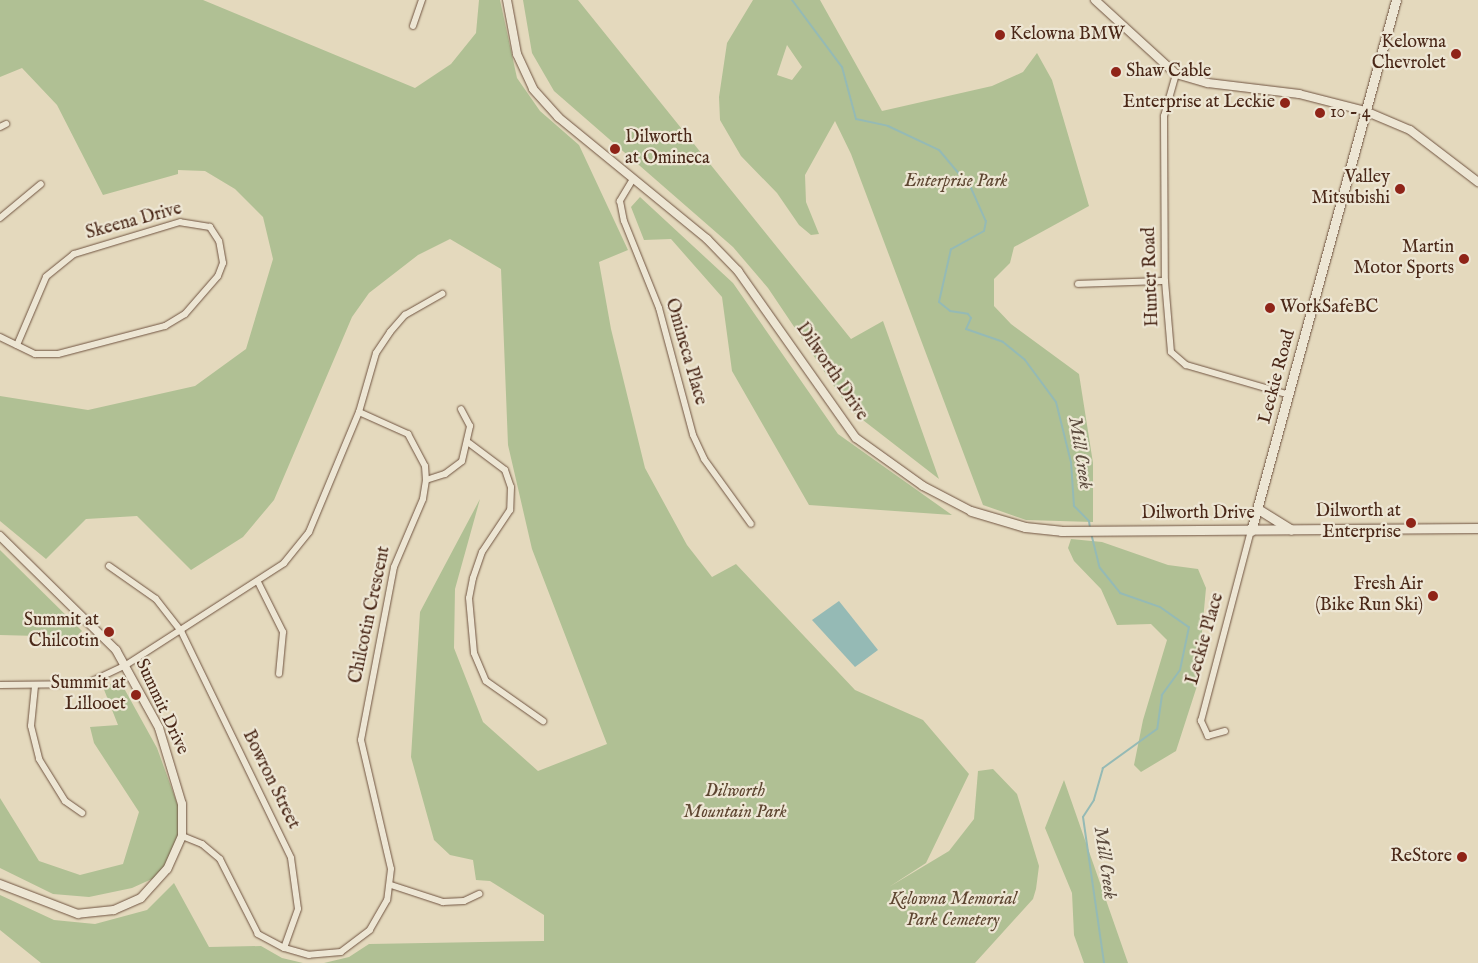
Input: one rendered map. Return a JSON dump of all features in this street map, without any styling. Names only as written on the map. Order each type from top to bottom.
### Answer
[{"type":"main road","name":"Leckie Road","points":[[1251,531],[1290,395],[1396,0]]},
{"type":"main road","points":[[1258,509],[1291,530]]},
{"type":"main road","name":"Dilworth Drive","points":[[971,511],[1025,527],[1092,531],[1478,528]]},
{"type":"street","points":[[413,26],[422,0]]},
{"type":"street","name":"Dilworth Drive","points":[[507,0],[517,54],[533,89],[558,117],[633,179],[738,271],[856,438],[923,486],[971,511]]},
{"type":"street","points":[[1095,0],[1176,74],[1208,83],[1299,94],[1365,111],[1410,130],[1478,182]]},
{"type":"street","name":"Hunter Road","points":[[1176,74],[1164,116],[1165,281],[1169,340],[1177,361],[1290,395]]},
{"type":"street","name":"Omineca Place","points":[[633,179],[620,201],[624,220],[659,308],[693,435],[704,459],[751,524]]},
{"type":"street","points":[[0,218],[41,184]]},
{"type":"street","name":"Skeena Drive","points":[[0,338],[35,354],[58,354],[165,326],[185,314],[218,276],[223,263],[219,240],[210,227],[180,222],[74,254],[46,277],[17,345]]},
{"type":"street","points":[[1078,284],[1165,281]]},
{"type":"street","points":[[0,685],[86,684],[126,666],[258,582],[284,562],[309,532],[359,412],[376,353],[390,332],[413,309],[442,294]]},
{"type":"street","points":[[426,480],[445,474],[462,461],[469,443],[470,426],[461,409]]},
{"type":"street","name":"Chilcotin Crescent","points":[[359,412],[408,434],[425,466],[426,480],[423,498],[394,566],[361,740],[391,885]]},
{"type":"street","points":[[469,443],[505,470],[511,488],[510,510],[482,552],[473,578],[469,598],[474,654],[486,681],[543,721]]},
{"type":"street","name":"Leckie Place","points":[[1225,731],[1208,736],[1201,721],[1251,531]]},
{"type":"street","name":"Summit Drive","points":[[0,536],[73,605],[126,666],[173,764],[182,804],[182,836],[167,869],[147,890],[114,910],[78,914],[0,884]]},
{"type":"street","name":"Bowron Street","points":[[109,566],[156,599],[181,631],[291,858],[298,909],[284,948]]},
{"type":"street","points":[[258,582],[283,632],[280,674]]},
{"type":"street","points":[[35,686],[31,726],[39,760],[65,800],[82,813]]},
{"type":"street","points":[[182,836],[202,844],[220,859],[258,934],[284,948],[309,955],[341,952],[370,930],[391,885],[443,902],[464,901],[479,894]]},
{"type":"green space","name":"Dilworth Mountain Park","points":[[0,0],[203,0],[415,88],[451,64],[476,33],[479,0],[500,0],[517,78],[540,111],[579,145],[628,250],[599,262],[611,329],[645,468],[687,545],[712,577],[736,564],[855,690],[923,720],[969,774],[926,863],[889,887],[949,851],[974,819],[978,771],[993,769],[1017,794],[1039,866],[1036,889],[1033,899],[975,963],[324,963],[349,957],[369,944],[544,941],[544,915],[490,881],[476,880],[473,860],[450,855],[434,840],[411,757],[420,612],[480,499],[455,589],[454,648],[483,722],[538,771],[607,744],[532,549],[508,445],[501,269],[450,239],[418,255],[369,293],[352,317],[274,500],[243,537],[191,570],[137,516],[86,519],[46,559],[0,521],[0,396],[88,410],[195,386],[246,349],[273,259],[263,217],[235,189],[205,171],[178,170],[178,174],[103,195],[57,105],[22,68],[0,77]]},
{"type":"green space","points":[[523,0],[578,0],[851,339],[883,321],[939,479],[850,410],[768,288],[733,247],[554,91],[532,53]]},
{"type":"green space","name":"Enterprise Park","points":[[753,0],[820,0],[882,111],[992,86],[1023,72],[1037,53],[1052,80],[1089,206],[1014,247],[1010,263],[994,279],[994,306],[1011,324],[1079,374],[1093,463],[1093,522],[1026,520],[983,505],[851,154],[835,121],[805,175],[806,202],[819,234],[811,235],[799,225],[777,193],[741,156],[720,120],[719,97],[727,43]],"holes":[[[787,45],[802,67],[792,80],[777,75]]]},
{"type":"green space","points":[[640,197],[733,283],[838,434],[952,515],[809,505],[732,371],[722,297],[671,239],[644,240],[631,207]]},
{"type":"green space","points":[[1071,539],[1102,542],[1168,565],[1198,569],[1206,588],[1197,686],[1176,751],[1141,772],[1134,765],[1143,720],[1167,640],[1151,624],[1117,625],[1101,589],[1074,561],[1068,548]]},
{"type":"green space","points":[[0,550],[82,631],[76,637],[0,635]]},
{"type":"green space","points":[[120,681],[157,748],[185,825],[184,842],[175,859],[154,878],[132,888],[89,897],[53,894],[0,868],[0,798],[39,861],[80,875],[123,864],[139,812],[94,743],[90,727],[118,725],[103,687]]},
{"type":"green space","points":[[1064,780],[1128,963],[1084,963],[1074,935],[1072,893],[1045,828]]},
{"type":"green space","points":[[174,883],[209,947],[261,946],[282,958],[303,963],[41,963],[0,930],[0,895],[54,920],[95,924],[147,910]]},
{"type":"water","points":[[839,601],[878,650],[855,667],[812,620]]},
{"type":"waterway","name":"Mill Creek","points":[[792,0],[842,67],[856,119],[888,126],[939,150],[971,188],[986,221],[984,231],[951,249],[939,302],[950,311],[968,314],[971,318],[966,329],[1003,342],[1025,360],[1056,402],[1071,462],[1074,506],[1089,521],[1090,528]]},
{"type":"waterway","name":"Mill Creek","points":[[1091,533],[1100,568],[1120,593],[1160,607],[1189,627],[1180,670],[1162,695],[1157,729],[1103,768],[1094,800],[1083,817],[1104,963]]},
{"type":"place","name":"Kelowna BMW","points":[[1000,35]]},
{"type":"place","name":"Kelowna Chevrolet","points":[[1456,54]]},
{"type":"place","name":"Shaw Cable","points":[[1116,72]]},
{"type":"place","name":"Enterprise at Leckie","points":[[1285,103]]},
{"type":"place","name":"10 - 4","points":[[1320,113]]},
{"type":"place","name":"Dilworth at Omineca","points":[[615,149]]},
{"type":"place","name":"Valley Mitsubishi","points":[[1400,189]]},
{"type":"place","name":"Martin Motor Sports","points":[[1464,259]]},
{"type":"place","name":"WorkSafeBC","points":[[1270,308]]},
{"type":"place","name":"Dilworth at Enterprise","points":[[1411,523]]},
{"type":"place","name":"Fresh Air (Bike Run Ski)","points":[[1433,596]]},
{"type":"place","name":"Summit at Chilcotin","points":[[109,632]]},
{"type":"place","name":"Summit at Lillooet","points":[[136,695]]},
{"type":"place","name":"ReStore","points":[[1462,857]]},
{"type":"park label","name":"Kelowna Memorial Park Cemetery","points":[[953,911]]}]
